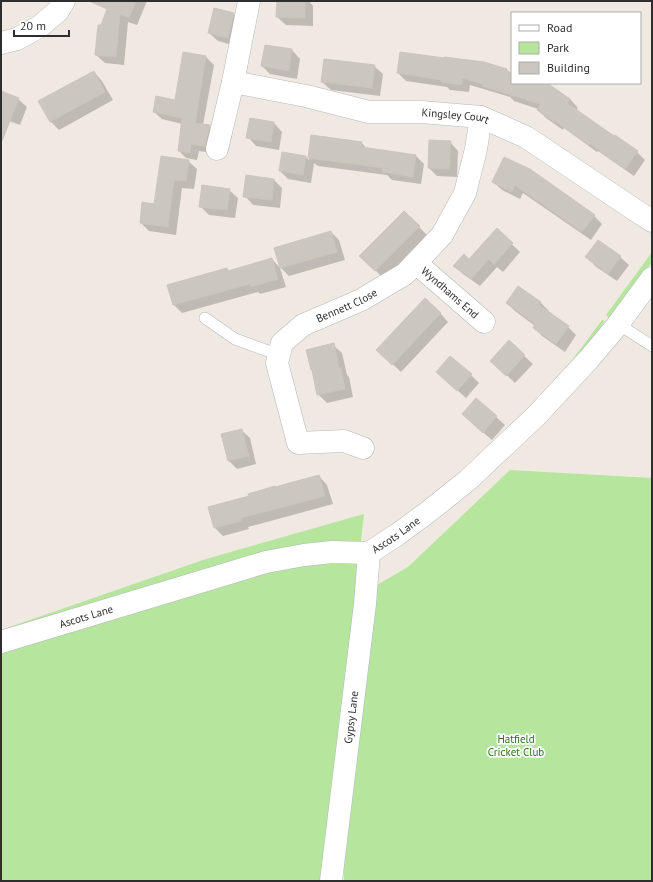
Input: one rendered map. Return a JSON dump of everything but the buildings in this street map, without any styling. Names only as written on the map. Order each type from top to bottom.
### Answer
[{"type":"street","points":[[1,42],[17,39],[39,27],[58,11],[64,1]]},
{"type":"street","points":[[217,150],[233,82],[249,1]]},
{"type":"street","name":"Kingsley Court","points":[[233,82],[306,96],[369,112],[421,112],[481,117],[526,137],[652,221]]},
{"type":"street","name":"Bennett Close","points":[[279,355],[282,343],[303,326],[361,300],[405,274],[442,235],[465,193],[476,150],[481,117]]},
{"type":"street","name":"Wyndhams End","points":[[416,263],[484,322]]},
{"type":"street","name":"Ascots Lane","points":[[1,642],[266,562],[304,555],[332,552],[369,553],[428,512],[468,480],[537,415],[589,359],[618,324],[652,278]]},
{"type":"street","points":[[279,355],[277,363],[298,444],[344,441],[363,448]]},
{"type":"street","name":"Gypsy Lane","points":[[332,881],[365,604],[369,553]]},
{"type":"lane","points":[[205,318],[235,339],[279,355]]},
{"type":"lane","points":[[618,324],[652,346]]},
{"type":"green space","points":[[652,252],[652,262],[610,319],[606,315]]},
{"type":"green space","points":[[602,320],[605,321],[578,362],[534,403],[573,359]]},
{"type":"green space","name":"Hatfield Cricket Club","points":[[510,470],[652,478],[652,881],[344,881],[344,829],[377,585],[408,567]]},
{"type":"green space","points":[[364,514],[355,603],[320,881],[1,881],[1,630],[206,559]]}]
